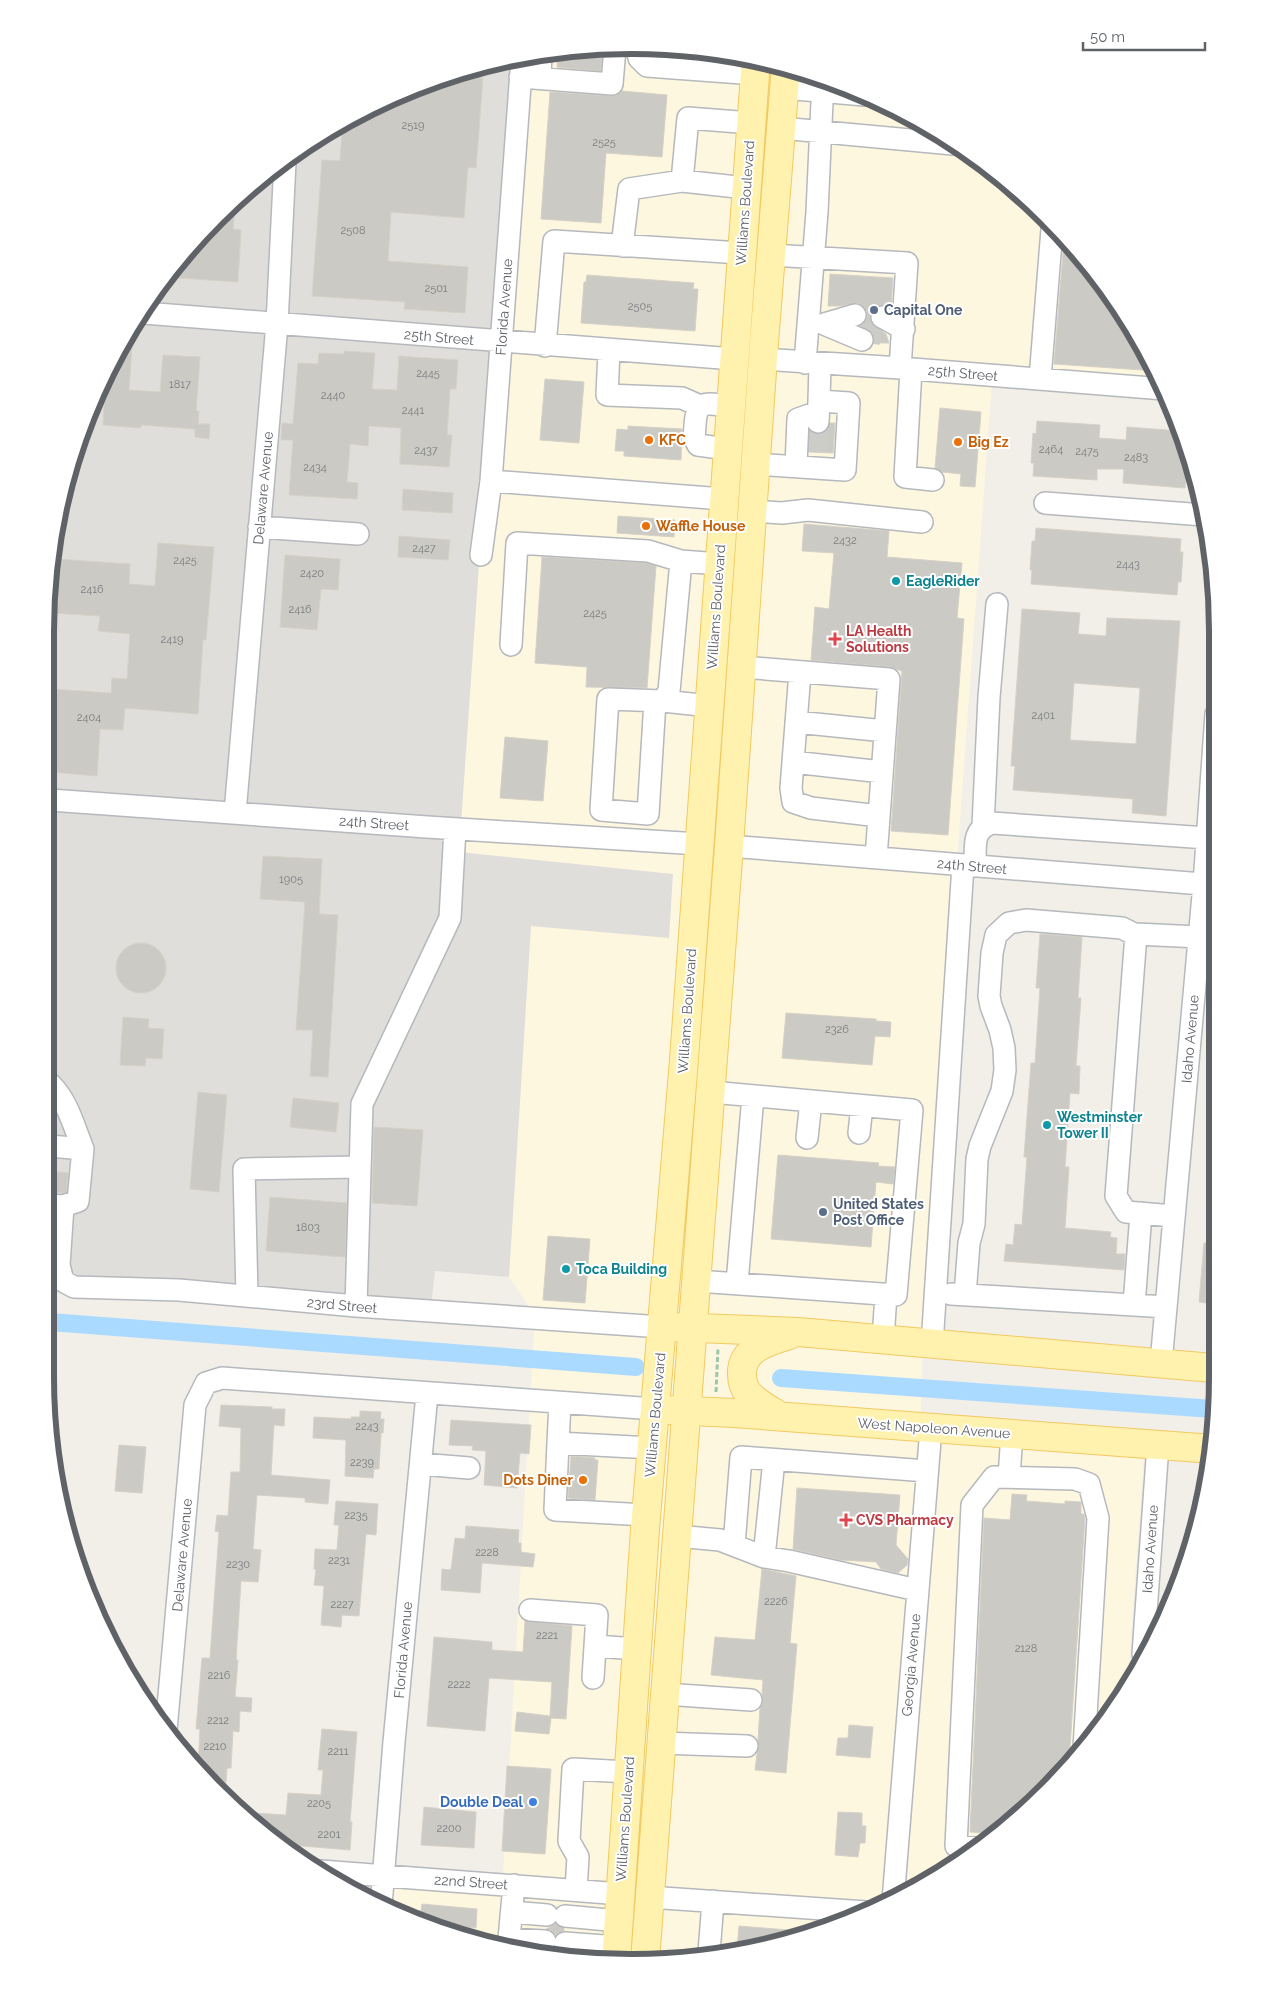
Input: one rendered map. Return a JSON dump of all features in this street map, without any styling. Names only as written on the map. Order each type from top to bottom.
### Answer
[{"type":"main road","name":"Williams Boulevard","points":[[617,1943],[646,1515],[682,1080],[755,67]]},
{"type":"main road","name":"Williams Boulevard","points":[[645,1954],[730,846],[762,360],[785,77]]},
{"type":"main road","points":[[741,253],[752,277],[748,342],[752,352],[762,360]]},
{"type":"main road","points":[[706,756],[714,772],[712,821],[718,836],[730,846]]},
{"type":"main road","points":[[699,844],[709,859],[711,889],[724,918]]},
{"type":"main road","points":[[662,1327],[798,1332],[1209,1368]]},
{"type":"main road","points":[[782,1417],[756,1401],[746,1391],[742,1379],[742,1367],[748,1354],[759,1346],[798,1332]]},
{"type":"main road","name":"West Napoleon Avenue","points":[[655,1409],[1158,1445],[1205,1445]]},
{"type":"main road","points":[[621,1894],[632,1900],[641,1918],[645,1954]]},
{"type":"street","points":[[522,67],[612,84],[614,54]]},
{"type":"street","points":[[638,54],[638,58],[647,66],[719,63],[751,67]]},
{"type":"street","name":"Florida Avenue","points":[[518,542],[482,548],[491,481],[522,67]]},
{"type":"street","points":[[785,77],[821,85]]},
{"type":"street","points":[[818,412],[813,363],[816,324],[814,257],[823,86]]},
{"type":"street","points":[[682,181],[688,118],[751,123]]},
{"type":"street","points":[[780,128],[939,143]]},
{"type":"street","name":"Delaware Avenue","points":[[235,813],[277,324],[285,170]]},
{"type":"street","points":[[622,246],[629,189],[682,181],[746,188]]},
{"type":"street","points":[[1040,379],[1051,235]]},
{"type":"street","points":[[545,346],[554,241],[741,253]]},
{"type":"street","points":[[771,255],[907,263],[889,330],[905,369],[906,477],[933,480]]},
{"type":"street","name":"25th Street","points":[[149,313],[734,360]]},
{"type":"street","points":[[816,324],[859,327]]},
{"type":"street","points":[[609,351],[607,395],[682,398],[700,406]]},
{"type":"street","name":"25th Street","points":[[762,360],[1155,388]]},
{"type":"street","points":[[755,464],[810,462],[845,470],[849,403],[798,420],[810,462]]},
{"type":"street","points":[[727,450],[698,445],[694,439],[695,412],[700,406],[708,404],[730,406]]},
{"type":"street","points":[[491,481],[723,499]]},
{"type":"street","points":[[1045,503],[1197,514]]},
{"type":"street","points":[[752,511],[782,513],[808,510],[922,522]]},
{"type":"street","points":[[259,527],[358,534]]},
{"type":"street","points":[[511,644],[518,542],[648,551],[681,561],[719,564]]},
{"type":"street","points":[[681,561],[669,692],[659,701],[648,814],[601,810],[608,699],[659,701],[710,706]]},
{"type":"street","points":[[932,1345],[969,866],[977,834],[983,826],[997,604]]},
{"type":"street","points":[[742,668],[889,679],[876,858]]},
{"type":"street","points":[[800,672],[790,788],[793,802],[811,808],[879,816]]},
{"type":"street","points":[[796,722],[885,731]]},
{"type":"street","points":[[793,762],[882,772]]},
{"type":"street","name":"24th Street","points":[[54,800],[455,829],[699,844]]},
{"type":"street","points":[[602,838],[605,810]]},
{"type":"street","name":"Idaho Avenue","points":[[1209,822],[1209,862]]},
{"type":"street","points":[[983,826],[992,823],[1208,838]]},
{"type":"street","points":[[356,1306],[362,1104],[450,918],[455,829]]},
{"type":"street","name":"24th Street","points":[[730,846],[1209,885]]},
{"type":"street","name":"Idaho Avenue","points":[[1161,1363],[1199,937],[1209,890]]},
{"type":"street","points":[[965,1295],[969,1243],[974,1224],[977,1159],[980,1146],[1002,1091],[1005,1070],[1004,1048],[989,996],[992,953],[996,934],[1009,923],[1026,920],[1122,928],[1136,935],[1199,937]]},
{"type":"street","points":[[1136,935],[1116,1196],[1126,1212],[1174,1216]]},
{"type":"street","points":[[54,1088],[66,1104],[83,1149],[78,1201],[56,1206]]},
{"type":"street","points":[[697,1281],[896,1295],[912,1110],[711,1092]]},
{"type":"street","points":[[737,1283],[753,1096]]},
{"type":"street","points":[[807,1138],[811,1101]]},
{"type":"street","points":[[859,1133],[862,1106]]},
{"type":"street","points":[[54,1146],[83,1149]]},
{"type":"street","points":[[247,1296],[244,1169],[360,1167]]},
{"type":"street","name":"23rd Street","points":[[56,1206],[61,1242],[56,1283],[74,1287],[179,1290],[356,1306],[662,1327]]},
{"type":"street","points":[[1134,1305],[1141,1213]]},
{"type":"street","points":[[936,1293],[1166,1307]]},
{"type":"street","points":[[883,1340],[886,1294]]},
{"type":"street","name":"Delaware Avenue","points":[[167,1719],[195,1405],[206,1383],[222,1378],[427,1394]]},
{"type":"street","points":[[427,1394],[655,1409]]},
{"type":"street","name":"Florida Avenue","points":[[382,1898],[427,1394]]},
{"type":"street","points":[[560,1403],[554,1510],[646,1515]]},
{"type":"street","name":"Georgia Avenue","points":[[894,1891],[931,1428]]},
{"type":"street","points":[[1009,1476],[1012,1434]]},
{"type":"street","points":[[558,1443],[652,1448]]},
{"type":"street","name":"Idaho Avenue","points":[[1144,1643],[1158,1445]]},
{"type":"street","points":[[734,1545],[741,1457],[927,1471]]},
{"type":"street","points":[[764,1557],[774,1460]]},
{"type":"street","points":[[421,1464],[469,1468]]},
{"type":"street","points":[[966,1847],[956,1846],[972,1506],[994,1476],[1075,1479],[1089,1484],[1098,1518],[1085,1734]]},
{"type":"street","points":[[676,1536],[707,1538],[734,1545],[764,1557],[789,1560],[917,1590]]},
{"type":"street","points":[[530,1610],[597,1615],[593,1678]]},
{"type":"street","points":[[595,1646],[637,1650]]},
{"type":"street","points":[[665,1694],[751,1700]]},
{"type":"street","points":[[661,1743],[747,1746]]},
{"type":"street","points":[[576,1890],[578,1857],[569,1841],[573,1769],[628,1772]]},
{"type":"street","name":"22nd Street","points":[[335,1872],[621,1894]]},
{"type":"street","points":[[509,1941],[514,1885]]},
{"type":"street","points":[[649,1897],[713,1901],[834,1917]]},
{"type":"street","points":[[709,1949],[713,1901]]},
{"type":"street","points":[[512,1912],[556,1916],[617,1943]]},
{"type":"street","points":[[522,1943],[617,1943]]},
{"type":"path","points":[[716,1399],[719,1340]]},
{"type":"shaded area","points":[[632,54],[707,59],[781,73],[817,84],[887,113],[952,151],[983,173],[1040,223],[1090,280],[1132,343],[1151,379],[993,366],[923,1331],[920,1440],[1144,1457],[1129,1670],[1090,1728],[1066,1757],[1040,1785],[983,1835],[920,1877],[887,1895],[817,1924],[781,1935],[707,1949],[669,1953],[594,1953],[556,1949],[482,1935],[446,1924],[392,1902],[393,1886],[502,1896],[535,1315],[509,1277],[531,926],[669,937],[459,852],[514,66],[594,55]]},
{"type":"shaded area","points":[[514,66],[459,852],[673,874],[669,938],[531,926],[509,1277],[435,1271],[431,1305],[54,1274],[55,594],[59,556],[73,482],[98,410],[113,376],[131,343],[173,280],[197,251],[223,223],[280,173],[343,131],[376,113],[446,84]]},
{"type":"building","points":[[602,55],[601,71],[557,67],[557,59]]},
{"type":"building","points":[[469,77],[483,78],[476,168],[468,167],[464,218],[391,212],[388,261],[468,267],[465,313],[404,309],[405,302],[312,296],[322,160],[340,161],[343,131],[376,113],[446,84]]},
{"type":"building","points":[[622,91],[667,95],[662,157],[606,153],[601,223],[541,219],[550,92],[611,96],[617,95]]},
{"type":"building","points":[[235,212],[233,229],[241,230],[238,282],[175,278],[197,251]]},
{"type":"building","points":[[1063,248],[1090,280],[1112,311],[1147,370],[1054,364]]},
{"type":"building","name":"Capital One","points":[[830,274],[893,278],[891,308],[882,305],[876,306],[871,311],[870,317],[872,324],[886,334],[889,343],[874,343],[872,332],[861,326],[867,318],[867,311],[863,306],[858,303],[828,306]]},
{"type":"building","points":[[587,275],[694,283],[693,289],[698,289],[695,331],[581,323],[584,282],[586,282]]},
{"type":"building","points":[[132,341],[129,390],[160,392],[163,355],[200,357],[196,411],[199,411],[198,424],[210,424],[209,439],[195,437],[195,429],[141,425],[141,428],[103,425],[105,395]]},
{"type":"building","points":[[344,351],[375,353],[372,389],[397,390],[399,356],[458,360],[456,389],[450,389],[447,435],[452,435],[449,467],[400,464],[401,428],[369,426],[368,446],[350,444],[347,482],[358,483],[357,499],[289,495],[293,440],[281,440],[282,423],[293,424],[298,363],[318,364],[319,353],[344,354]]},
{"type":"building","points":[[545,379],[584,382],[579,443],[540,440]]},
{"type":"building","name":"Big Ez","points":[[940,408],[981,412],[975,487],[960,486],[961,474],[942,472],[935,468]]},
{"type":"building","points":[[1037,421],[1100,425],[1099,438],[1126,440],[1127,427],[1173,430],[1188,475],[1186,474],[1185,488],[1123,483],[1124,469],[1097,469],[1097,480],[1033,476],[1034,463],[1031,463],[1033,433],[1036,434]]},
{"type":"building","points":[[830,423],[835,423],[833,453],[809,452],[810,431],[817,434],[823,433],[828,429]]},
{"type":"building","name":"KFC","points":[[628,426],[682,429],[681,460],[624,456],[624,451],[615,451],[617,429],[628,430]]},
{"type":"building","points":[[403,489],[453,493],[452,513],[402,510]]},
{"type":"building","name":"Waffle House","points":[[618,516],[675,520],[674,537],[617,533]]},
{"type":"building","points":[[804,524],[889,531],[887,557],[962,563],[957,618],[964,619],[948,835],[891,831],[902,671],[890,667],[811,660],[815,607],[829,609],[834,553],[802,551]]},
{"type":"building","points":[[1036,528],[1181,539],[1180,552],[1183,552],[1181,582],[1178,582],[1177,595],[1031,584],[1032,541],[1035,541]]},
{"type":"building","points":[[399,536],[450,540],[448,560],[398,557]]},
{"type":"building","points":[[158,543],[214,547],[206,640],[203,640],[198,714],[125,708],[123,730],[100,729],[97,776],[54,772],[54,689],[111,693],[112,678],[127,679],[130,634],[98,631],[100,616],[54,613],[59,559],[130,564],[129,584],[155,586]]},
{"type":"building","points":[[285,555],[340,559],[338,590],[321,589],[317,630],[280,627]]},
{"type":"building","points":[[542,557],[646,563],[656,566],[647,688],[586,687],[587,667],[535,663]]},
{"type":"building","points":[[1022,609],[1080,613],[1078,634],[1106,636],[1107,618],[1180,621],[1166,816],[1132,813],[1133,799],[1013,790],[1015,766],[1011,766]],"holes":[[[1074,683],[1140,688],[1136,744],[1070,740]]]},
{"type":"building","points":[[505,737],[548,741],[543,801],[500,798]]},
{"type":"building","points":[[263,856],[322,859],[319,914],[338,915],[328,1077],[310,1076],[313,1030],[296,1030],[305,902],[260,899]]},
{"type":"building","name":"Westminster Tower II","points":[[1040,934],[1082,937],[1078,998],[1081,998],[1076,1066],[1080,1066],[1079,1094],[1070,1093],[1065,1167],[1069,1167],[1065,1228],[1111,1232],[1110,1237],[1117,1238],[1116,1254],[1125,1254],[1124,1270],[1004,1261],[1006,1244],[1013,1245],[1015,1224],[1022,1225],[1027,1157],[1024,1157],[1031,1063],[1035,1063],[1040,988],[1036,988]]},
{"type":"building","points":[[141,943],[151,945],[159,950],[164,958],[166,968],[164,978],[159,986],[151,991],[141,993],[131,991],[123,986],[118,978],[116,968],[118,958],[123,950],[131,945]]},
{"type":"building","points":[[786,1013],[876,1019],[876,1021],[891,1022],[890,1037],[875,1036],[872,1065],[782,1058]]},
{"type":"building","points":[[123,1017],[149,1019],[148,1028],[164,1029],[162,1059],[146,1058],[145,1066],[120,1065]]},
{"type":"building","points":[[198,1092],[227,1095],[219,1192],[190,1189]]},
{"type":"building","points":[[293,1098],[339,1103],[336,1132],[290,1127]]},
{"type":"building","points":[[374,1127],[423,1130],[417,1206],[372,1203]]},
{"type":"building","name":"United States Post Office","points":[[778,1155],[879,1163],[878,1166],[895,1167],[893,1184],[876,1182],[871,1247],[771,1239]]},
{"type":"building","points":[[54,1171],[68,1173],[66,1192],[54,1193]]},
{"type":"building","points":[[270,1197],[347,1203],[345,1257],[266,1251]]},
{"type":"building","name":"Toca Building","points":[[548,1236],[590,1239],[585,1303],[543,1300]]},
{"type":"building","points":[[1204,1243],[1209,1243],[1209,1303],[1199,1302]]},
{"type":"building","points":[[221,1405],[285,1409],[284,1426],[274,1425],[271,1475],[330,1480],[328,1504],[305,1502],[305,1498],[257,1495],[253,1549],[261,1550],[258,1582],[241,1581],[236,1660],[238,1660],[235,1697],[252,1698],[251,1712],[240,1711],[239,1732],[233,1731],[231,1768],[227,1768],[226,1788],[198,1759],[200,1729],[196,1729],[202,1658],[210,1658],[219,1532],[215,1531],[217,1515],[228,1516],[231,1472],[240,1472],[241,1428],[219,1426]]},
{"type":"building","points":[[360,1411],[381,1412],[380,1419],[384,1419],[383,1433],[381,1433],[379,1469],[374,1469],[373,1478],[345,1476],[346,1440],[313,1438],[314,1417],[351,1419],[351,1417],[360,1417]]},
{"type":"building","points":[[451,1420],[531,1425],[529,1454],[520,1453],[517,1488],[484,1485],[486,1451],[472,1450],[473,1446],[449,1445]]},
{"type":"building","points":[[119,1445],[146,1447],[142,1493],[115,1491]]},
{"type":"building","name":"Dots Diner","points":[[571,1456],[595,1458],[595,1460],[598,1460],[595,1500],[568,1498]]},
{"type":"building","name":"CVS Pharmacy","points":[[797,1488],[900,1495],[896,1545],[908,1559],[907,1565],[898,1573],[881,1569],[876,1562],[840,1560],[793,1549]]},
{"type":"building","points":[[1012,1494],[1027,1495],[1026,1501],[1065,1504],[1065,1501],[1081,1502],[1081,1514],[1084,1514],[1085,1519],[1070,1753],[1040,1785],[985,1833],[970,1832],[984,1518],[1010,1520]]},
{"type":"building","points":[[336,1501],[378,1504],[376,1535],[366,1534],[359,1616],[342,1615],[341,1627],[321,1625],[324,1586],[314,1585],[316,1570],[314,1569],[315,1549],[337,1550],[339,1525],[334,1525]]},
{"type":"building","points":[[466,1526],[519,1530],[518,1543],[521,1543],[521,1552],[535,1554],[533,1567],[482,1563],[480,1593],[441,1590],[442,1569],[451,1570],[455,1538],[465,1539]]},
{"type":"building","points":[[762,1569],[796,1576],[790,1643],[797,1644],[786,1773],[755,1770],[759,1747],[763,1680],[711,1675],[715,1637],[755,1640]]},
{"type":"building","points":[[525,1621],[572,1626],[566,1719],[551,1718],[549,1734],[515,1731],[517,1712],[550,1716],[552,1682],[489,1678],[485,1731],[427,1726],[434,1637],[492,1642],[492,1650],[523,1652]]},
{"type":"building","points":[[849,1725],[873,1727],[870,1758],[836,1755],[838,1738],[848,1738]]},
{"type":"building","points":[[322,1729],[357,1732],[350,1822],[352,1822],[350,1850],[295,1845],[253,1813],[286,1815],[288,1793],[321,1795],[323,1770],[318,1770]]},
{"type":"building","points":[[507,1766],[551,1769],[545,1854],[502,1851]]},
{"type":"building","points":[[424,1807],[476,1812],[474,1848],[421,1845]]},
{"type":"building","points":[[838,1812],[862,1813],[862,1826],[866,1826],[865,1843],[860,1843],[858,1857],[835,1855]]},
{"type":"building","points":[[422,1904],[477,1909],[476,1928],[465,1927],[465,1930],[446,1924],[419,1914],[419,1911],[421,1911]]},
{"type":"building","points":[[556,1924],[564,1928],[564,1931],[556,1935],[551,1930],[546,1929]]},
{"type":"building","points":[[739,1926],[795,1931],[781,1935],[737,1944]]},
{"type":"waterway","points":[[54,1322],[636,1367]]},
{"type":"waterway","points":[[781,1378],[1208,1409]]},
{"type":"tunnel","points":[[860,332],[887,335]]},
{"type":"tunnel","points":[[817,452],[818,422]]},
{"type":"place","name":"Capital One","points":[[874,310]]},
{"type":"place","name":"KFC","points":[[649,440]]},
{"type":"place","name":"Big Ez","points":[[958,442]]},
{"type":"place","name":"Waffle House","points":[[646,526]]},
{"type":"place","name":"EagleRider","points":[[896,581]]},
{"type":"place","name":"LA Health Solutions","points":[[835,639]]},
{"type":"place","name":"Westminster Tower II","points":[[1047,1125]]},
{"type":"place","name":"United States Post Office","points":[[823,1212]]},
{"type":"place","name":"Toca Building","points":[[566,1269]]},
{"type":"place","name":"Dots Diner","points":[[583,1480]]},
{"type":"place","name":"CVS Pharmacy","points":[[846,1520]]},
{"type":"place","name":"Double Deal","points":[[533,1802]]}]
